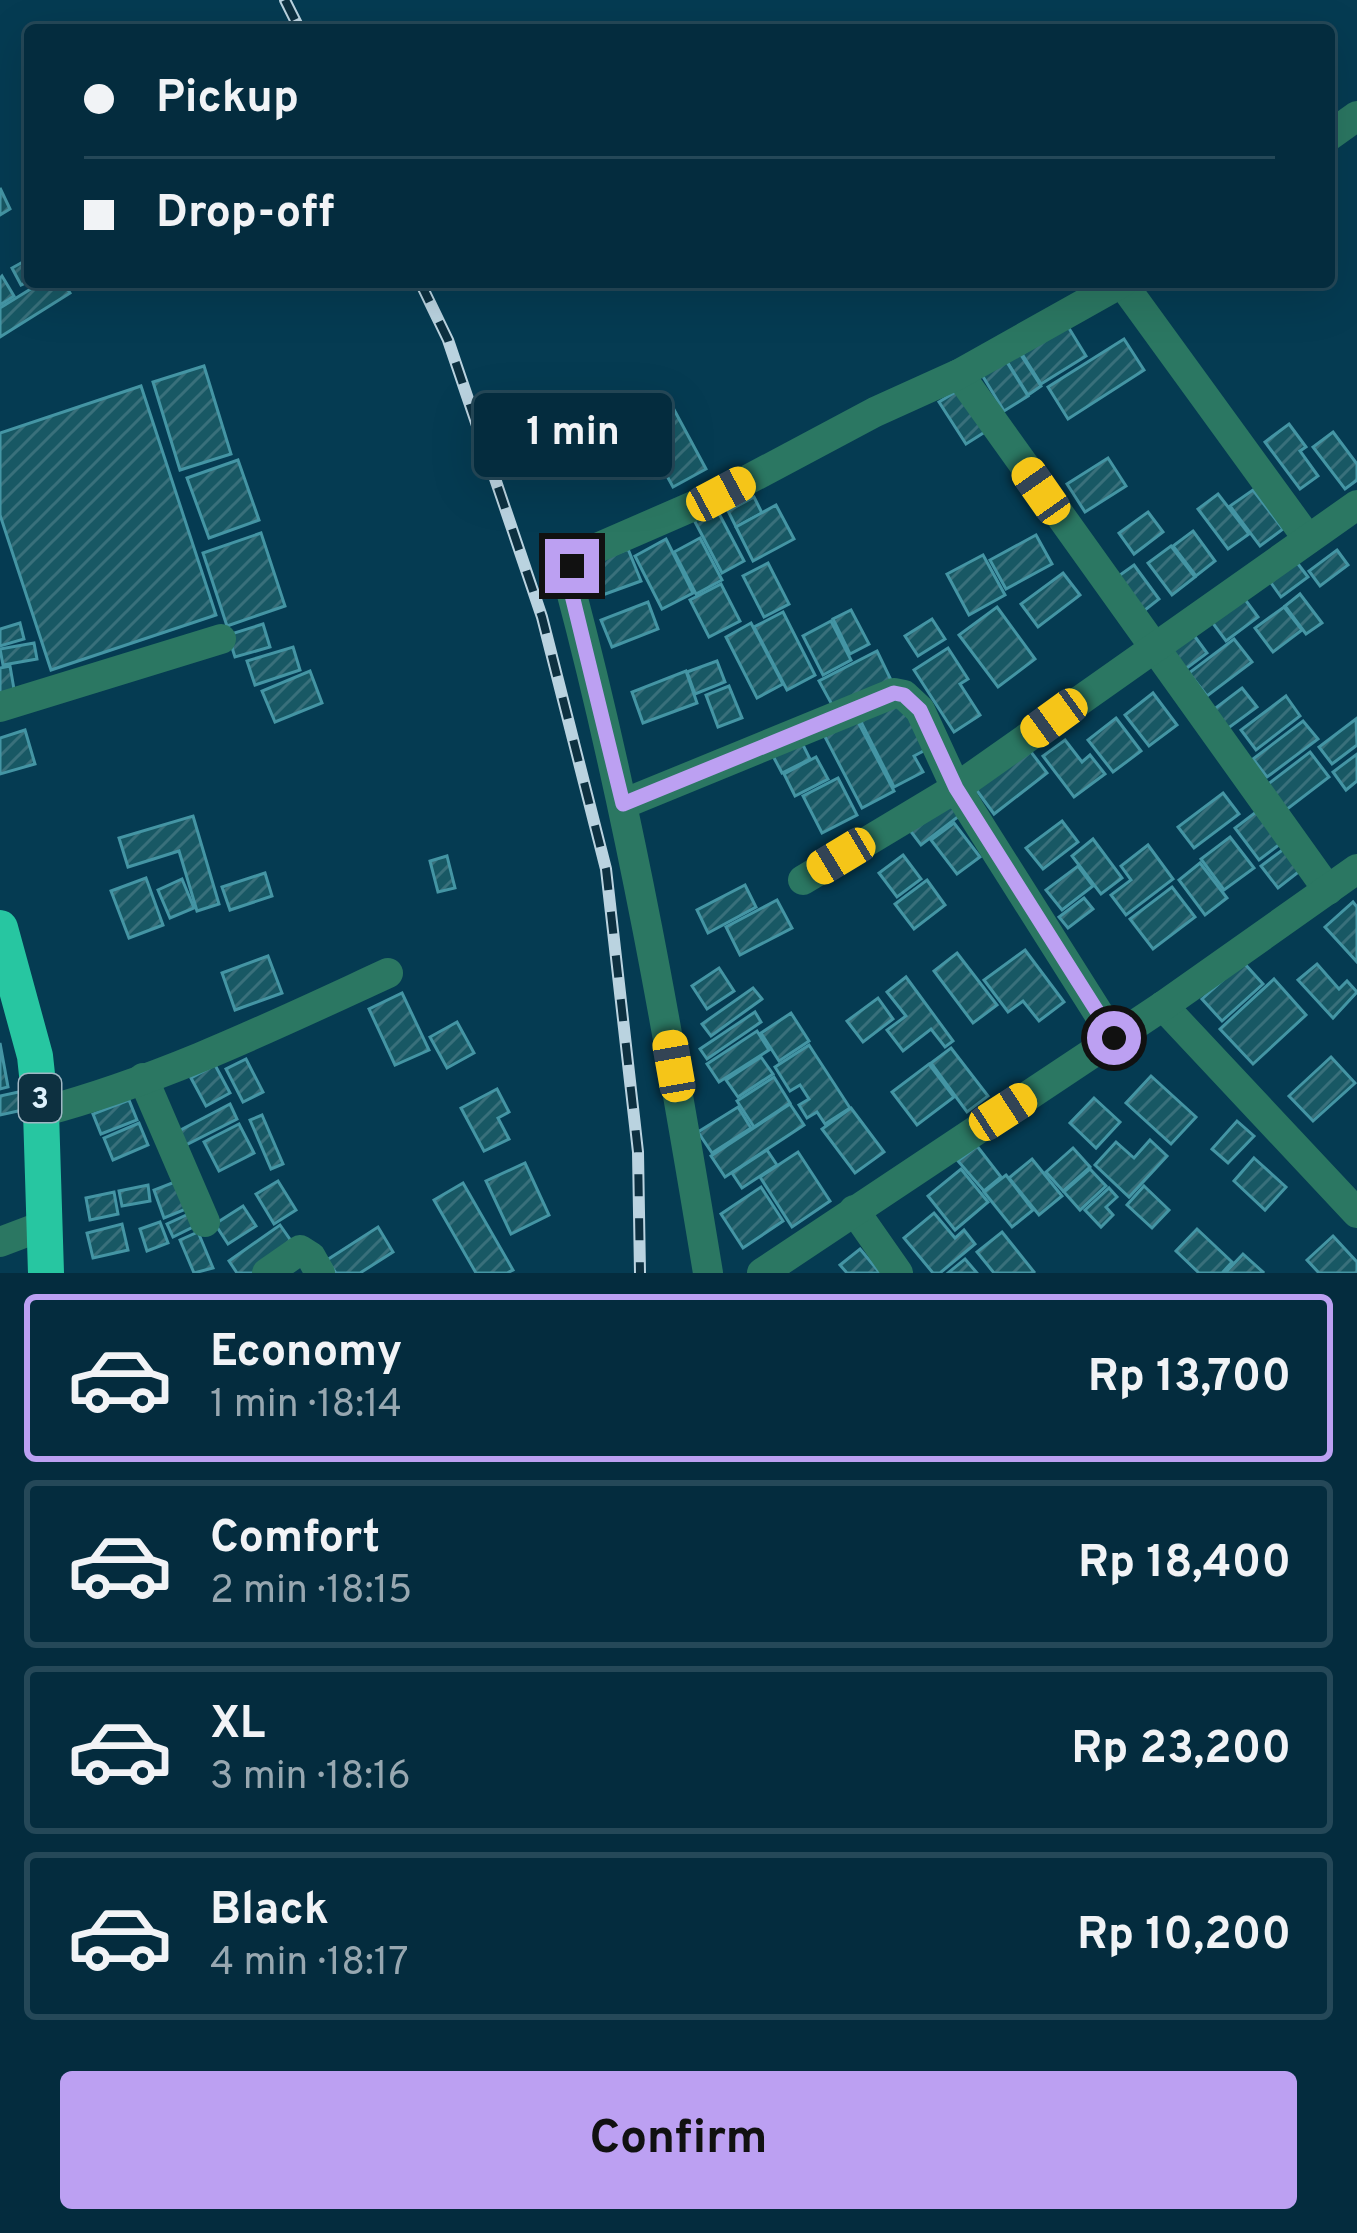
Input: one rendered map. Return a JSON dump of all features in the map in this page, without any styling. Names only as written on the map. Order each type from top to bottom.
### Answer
[{"type":"highway","name":"3","points":[[0,928],[35,1056],[46,1273]]},
{"type":"street","points":[[708,1273],[646,907],[570,587],[572,566],[597,548],[721,494],[875,412],[959,374],[1112,288]]},
{"type":"street","points":[[1127,288],[1308,539]]},
{"type":"street","points":[[959,374],[1328,890]]},
{"type":"street","points":[[802,880],[956,788],[1357,505]]},
{"type":"street","points":[[0,707],[221,639]]},
{"type":"street","points":[[623,804],[894,693],[904,695],[920,710],[956,788],[1114,1038]]},
{"type":"street","points":[[762,1273],[1163,1006],[1357,869]]},
{"type":"street","points":[[41,1112],[227,1047],[388,973]]},
{"type":"street","points":[[1163,1006],[1357,1214]]},
{"type":"street","points":[[143,1078],[206,1222]]},
{"type":"street","points":[[854,1210],[898,1273]]},
{"type":"street","points":[[0,1243],[45,1226]]},
{"type":"street","points":[[267,1273],[300,1250],[311,1257],[320,1273]]},
{"type":"building","points":[[0,188],[10,209],[0,215]]},
{"type":"building","points":[[24,261],[24,284],[21,285],[12,268]]},
{"type":"building","points":[[0,278],[14,296],[0,305]]},
{"type":"building","points":[[32,288],[67,288],[70,293],[0,337],[0,308]]},
{"type":"building","points":[[1067,325],[1086,356],[1041,384],[1022,354]]},
{"type":"building","points":[[1124,339],[1144,370],[1068,419],[1048,387]]},
{"type":"building","points":[[1019,352],[1041,386],[1028,395],[1006,360]]},
{"type":"building","points":[[1005,359],[1028,396],[1004,411],[982,375]]},
{"type":"building","points":[[204,366],[231,454],[180,470],[153,382]]},
{"type":"building","points":[[141,386],[216,615],[51,670],[0,515],[0,433]]},
{"type":"building","points":[[962,388],[988,430],[966,444],[939,402]]},
{"type":"building","points":[[633,395],[641,410],[616,425],[607,409]]},
{"type":"building","points":[[671,404],[706,469],[673,487],[638,423]]},
{"type":"building","points":[[1289,424],[1306,447],[1300,451],[1318,476],[1300,489],[1265,442]]},
{"type":"building","points":[[1333,432],[1357,464],[1357,480],[1345,489],[1313,447]]},
{"type":"building","points":[[1108,458],[1126,486],[1085,512],[1067,484]]},
{"type":"building","points":[[238,460],[259,520],[209,538],[187,478]]},
{"type":"building","points":[[1253,490],[1283,529],[1260,546],[1230,506]]},
{"type":"building","points":[[1218,494],[1249,534],[1228,549],[1198,509]]},
{"type":"building","points":[[754,497],[762,513],[736,527],[728,511]]},
{"type":"building","points":[[776,505],[794,539],[753,561],[736,527]]},
{"type":"building","points":[[715,506],[744,561],[722,573],[693,518]]},
{"type":"building","points":[[1148,512],[1163,532],[1134,554],[1119,533]]},
{"type":"building","points":[[1193,531],[1215,561],[1196,576],[1173,546]]},
{"type":"building","points":[[261,533],[285,606],[227,626],[203,553]]},
{"type":"building","points":[[1036,535],[1052,564],[1006,589],[990,560]]},
{"type":"building","points":[[700,538],[722,580],[696,594],[674,552]]},
{"type":"building","points":[[666,539],[693,593],[662,609],[635,556]]},
{"type":"building","points":[[1171,546],[1195,577],[1172,595],[1148,563]]},
{"type":"building","points":[[628,549],[641,581],[597,597],[586,565]]},
{"type":"building","points":[[1337,550],[1348,565],[1320,586],[1309,571]]},
{"type":"building","points":[[983,555],[1005,595],[969,615],[947,574]]},
{"type":"building","points":[[1295,560],[1308,577],[1281,597],[1269,580]]},
{"type":"building","points":[[768,563],[789,604],[764,617],[743,576]]},
{"type":"building","points":[[1134,565],[1159,599],[1140,614],[1113,580]]},
{"type":"building","points":[[1063,573],[1080,595],[1038,627],[1021,604]]},
{"type":"building","points":[[721,584],[740,621],[709,637],[690,600]]},
{"type":"building","points":[[1241,594],[1258,617],[1226,641],[1209,618]]},
{"type":"building","points":[[1300,594],[1322,623],[1306,634],[1285,606]]},
{"type":"building","points":[[648,602],[658,629],[612,647],[601,620]]},
{"type":"building","points":[[997,607],[1035,659],[998,687],[959,635]]},
{"type":"building","points":[[1284,607],[1302,630],[1273,652],[1255,628]]},
{"type":"building","points":[[851,610],[869,644],[850,654],[833,619]]},
{"type":"building","points":[[783,612],[815,675],[787,690],[754,627]]},
{"type":"building","points":[[932,619],[945,639],[918,656],[905,636]]},
{"type":"building","points":[[831,621],[851,660],[823,675],[803,636]]},
{"type":"building","points":[[20,623],[24,639],[0,646],[0,629]]},
{"type":"building","points":[[751,623],[783,684],[757,698],[726,637]]},
{"type":"building","points":[[263,624],[270,647],[235,657],[228,635]]},
{"type":"building","points":[[1193,634],[1207,653],[1183,671],[1169,652]]},
{"type":"building","points":[[1234,639],[1252,662],[1207,696],[1189,673]]},
{"type":"building","points":[[34,643],[37,659],[3,665],[0,649]]},
{"type":"building","points":[[293,647],[300,670],[255,685],[247,661]]},
{"type":"building","points":[[948,648],[968,679],[960,684],[980,715],[954,732],[914,670]]},
{"type":"building","points":[[877,651],[892,682],[836,712],[819,681]]},
{"type":"building","points":[[717,661],[725,682],[695,694],[687,672]]},
{"type":"building","points":[[10,666],[15,695],[0,698],[0,668]]},
{"type":"building","points":[[310,671],[322,703],[275,722],[262,691]]},
{"type":"building","points":[[686,671],[697,703],[643,723],[632,692]]},
{"type":"building","points":[[729,686],[742,718],[718,727],[706,695]]},
{"type":"building","points":[[1242,688],[1257,707],[1227,729],[1213,710]]},
{"type":"building","points":[[1153,693],[1177,725],[1149,746],[1125,715]]},
{"type":"building","points":[[902,696],[929,748],[914,756],[923,772],[894,787],[859,718]]},
{"type":"building","points":[[1286,696],[1300,716],[1256,750],[1241,730]]},
{"type":"building","points":[[856,718],[894,791],[862,808],[824,735]]},
{"type":"building","points":[[1116,718],[1141,751],[1113,772],[1088,740]]},
{"type":"building","points":[[1356,719],[1357,745],[1332,764],[1319,747]]},
{"type":"building","points":[[1303,721],[1318,739],[1267,777],[1253,759]]},
{"type":"building","points":[[25,730],[35,764],[0,774],[0,738]]},
{"type":"building","points":[[800,739],[810,759],[782,773],[772,754]]},
{"type":"building","points":[[1065,740],[1082,762],[1090,755],[1105,774],[1074,797],[1043,756]]},
{"type":"building","points":[[1028,748],[1047,773],[994,814],[975,788]]},
{"type":"building","points":[[1310,752],[1329,777],[1286,810],[1267,785]]},
{"type":"building","points":[[1357,754],[1357,781],[1346,790],[1333,772]]},
{"type":"building","points":[[816,757],[828,779],[795,796],[784,774]]},
{"type":"building","points":[[838,778],[857,815],[822,833],[803,796]]},
{"type":"building","points":[[1223,793],[1239,814],[1194,848],[1178,827]]},
{"type":"building","points":[[947,800],[959,816],[921,845],[909,829]]},
{"type":"building","points":[[1256,812],[1280,844],[1259,860],[1235,828]]},
{"type":"building","points":[[193,816],[219,904],[197,911],[179,851],[128,867],[119,838]]},
{"type":"building","points":[[1062,821],[1078,842],[1043,869],[1026,848]]},
{"type":"building","points":[[954,823],[980,857],[957,874],[931,840]]},
{"type":"building","points":[[1230,837],[1254,868],[1224,890],[1201,859]]},
{"type":"building","points":[[1093,839],[1122,878],[1101,894],[1072,856]]},
{"type":"building","points":[[1148,845],[1173,879],[1126,915],[1111,895],[1131,880],[1121,866]]},
{"type":"building","points":[[1285,848],[1301,870],[1278,888],[1261,866]]},
{"type":"building","points":[[903,855],[921,879],[897,897],[879,873]]},
{"type":"building","points":[[447,856],[455,888],[438,892],[430,861]]},
{"type":"building","points":[[1200,863],[1227,898],[1205,915],[1179,880]]},
{"type":"building","points":[[1078,866],[1093,886],[1062,910],[1046,890]]},
{"type":"building","points":[[265,873],[272,896],[230,910],[222,887]]},
{"type":"building","points":[[146,878],[163,925],[129,938],[111,891]]},
{"type":"building","points":[[182,879],[194,908],[170,918],[158,890]]},
{"type":"building","points":[[927,880],[945,905],[914,929],[895,904]]},
{"type":"building","points":[[745,885],[756,907],[708,933],[697,910]]},
{"type":"building","points":[[1172,887],[1195,917],[1153,949],[1130,919]]},
{"type":"building","points":[[1084,898],[1093,909],[1068,928],[1059,917]]},
{"type":"building","points":[[777,900],[792,928],[740,955],[726,927]]},
{"type":"building","points":[[1353,902],[1357,907],[1357,962],[1325,927]]},
{"type":"building","points":[[1025,950],[1064,1002],[1039,1021],[1023,1001],[1008,1012],[984,980]]},
{"type":"building","points":[[957,953],[997,1005],[973,1023],[934,971]]},
{"type":"building","points":[[268,956],[282,993],[235,1010],[222,973]]},
{"type":"building","points":[[1243,962],[1263,984],[1222,1021],[1202,999]]},
{"type":"building","points":[[1317,964],[1339,989],[1347,981],[1357,992],[1333,1018],[1298,980]]},
{"type":"building","points":[[719,968],[734,991],[707,1009],[692,986]]},
{"type":"building","points":[[906,977],[953,1041],[945,1047],[931,1029],[903,1051],[887,1030],[906,1016],[887,992]]},
{"type":"building","points":[[1274,979],[1306,1015],[1253,1064],[1220,1029]]},
{"type":"building","points":[[753,988],[762,999],[711,1036],[702,1024]]},
{"type":"building","points":[[402,993],[429,1050],[395,1065],[369,1009]]},
{"type":"building","points":[[878,998],[893,1019],[863,1042],[847,1021]]},
{"type":"building","points":[[755,1012],[761,1022],[707,1059],[700,1049]]},
{"type":"building","points":[[791,1013],[809,1041],[779,1061],[761,1033]]},
{"type":"building","points":[[457,1022],[474,1053],[447,1068],[430,1037]]},
{"type":"building","points":[[757,1031],[769,1050],[719,1082],[707,1064]]},
{"type":"building","points":[[0,1043],[8,1087],[0,1089]]},
{"type":"building","points":[[809,1045],[850,1108],[825,1124],[817,1112],[807,1118],[799,1105],[809,1099],[800,1085],[790,1091],[775,1067]]},
{"type":"building","points":[[951,1048],[988,1096],[967,1112],[931,1063]]},
{"type":"building","points":[[761,1057],[773,1074],[738,1097],[726,1080]]},
{"type":"building","points":[[1331,1057],[1355,1083],[1313,1121],[1289,1096]]},
{"type":"building","points":[[246,1059],[263,1092],[243,1102],[226,1069]]},
{"type":"building","points":[[929,1064],[954,1097],[917,1125],[892,1092]]},
{"type":"building","points":[[215,1065],[230,1093],[206,1106],[191,1078]]},
{"type":"building","points":[[1151,1076],[1196,1117],[1171,1144],[1126,1103]]},
{"type":"building","points":[[774,1077],[790,1103],[754,1127],[737,1101]]},
{"type":"building","points":[[497,1089],[509,1112],[498,1118],[509,1139],[484,1151],[461,1108]]},
{"type":"building","points":[[23,1091],[27,1109],[0,1115],[0,1096]]},
{"type":"building","points":[[1094,1098],[1120,1122],[1096,1148],[1070,1123]]},
{"type":"building","points":[[129,1100],[137,1120],[101,1134],[93,1114]]},
{"type":"building","points":[[230,1104],[237,1119],[184,1146],[177,1132]]},
{"type":"building","points":[[790,1104],[804,1125],[725,1177],[711,1156]]},
{"type":"building","points":[[738,1107],[751,1128],[712,1153],[698,1132]]},
{"type":"building","points":[[851,1108],[884,1152],[855,1173],[822,1129]]},
{"type":"building","points":[[262,1115],[283,1164],[271,1169],[250,1120]]},
{"type":"building","points":[[1237,1121],[1254,1136],[1228,1163],[1212,1149]]},
{"type":"building","points":[[139,1123],[148,1145],[113,1160],[104,1138]]},
{"type":"building","points":[[239,1124],[254,1153],[219,1171],[204,1142]]},
{"type":"building","points":[[1150,1140],[1167,1156],[1129,1197],[1095,1165],[1116,1142],[1134,1158]]},
{"type":"building","points":[[977,1146],[1001,1177],[984,1191],[958,1161]]},
{"type":"building","points":[[1073,1148],[1090,1167],[1063,1191],[1046,1172]]},
{"type":"building","points":[[767,1150],[777,1165],[742,1188],[732,1173]]},
{"type":"building","points":[[798,1152],[830,1201],[792,1227],[760,1177]]},
{"type":"building","points":[[1254,1158],[1286,1187],[1265,1210],[1234,1181]]},
{"type":"building","points":[[1032,1159],[1062,1196],[1039,1215],[1009,1178]]},
{"type":"building","points":[[525,1163],[549,1215],[511,1234],[486,1181]]},
{"type":"building","points":[[961,1169],[988,1202],[955,1230],[928,1196]]},
{"type":"building","points":[[1090,1169],[1106,1186],[1080,1210],[1064,1192]]},
{"type":"building","points":[[1006,1175],[1033,1210],[1012,1227],[984,1192]]},
{"type":"building","points":[[180,1180],[191,1207],[164,1218],[154,1190]]},
{"type":"building","points":[[278,1181],[296,1210],[274,1224],[256,1194]]},
{"type":"building","points":[[463,1183],[513,1270],[476,1273],[434,1200]]},
{"type":"building","points":[[148,1185],[150,1201],[122,1206],[119,1191]]},
{"type":"building","points":[[1144,1186],[1169,1210],[1152,1228],[1127,1205]]},
{"type":"building","points":[[761,1187],[783,1221],[743,1248],[721,1214]]},
{"type":"building","points":[[1109,1188],[1117,1197],[1106,1207],[1113,1215],[1101,1227],[1085,1210]]},
{"type":"building","points":[[114,1192],[118,1214],[90,1220],[86,1198]]},
{"type":"building","points":[[243,1206],[256,1226],[228,1244],[215,1224]]},
{"type":"building","points":[[193,1212],[199,1224],[173,1237],[167,1224]]},
{"type":"building","points":[[934,1213],[955,1238],[964,1230],[975,1244],[940,1273],[933,1273],[904,1238]]},
{"type":"building","points":[[160,1222],[168,1243],[147,1251],[140,1229]]},
{"type":"building","points":[[122,1224],[128,1250],[93,1258],[87,1233]]},
{"type":"building","points":[[280,1225],[296,1248],[261,1273],[237,1273],[229,1261]]},
{"type":"building","points":[[378,1227],[393,1252],[360,1273],[336,1273],[327,1260]]},
{"type":"building","points":[[1197,1229],[1232,1262],[1222,1273],[1199,1273],[1176,1251]]},
{"type":"building","points":[[198,1232],[213,1268],[194,1273],[180,1240]]},
{"type":"building","points":[[1002,1232],[1033,1273],[994,1273],[977,1252]]},
{"type":"building","points":[[1333,1236],[1357,1262],[1357,1273],[1319,1273],[1307,1260]]},
{"type":"building","points":[[860,1249],[880,1273],[847,1273],[840,1265]]},
{"type":"building","points":[[1243,1254],[1263,1272],[1225,1273]]},
{"type":"building","points":[[965,1259],[977,1273],[948,1273]]},
{"type":"railway","points":[[285,0],[297,24]]},
{"type":"railway","points":[[423,288],[448,340],[542,617],[606,869],[638,1152],[640,1273]]},
{"type":"route","points":[[572,566],[570,587],[623,804],[894,693],[904,695],[920,710],[956,788],[1114,1038]]}]
